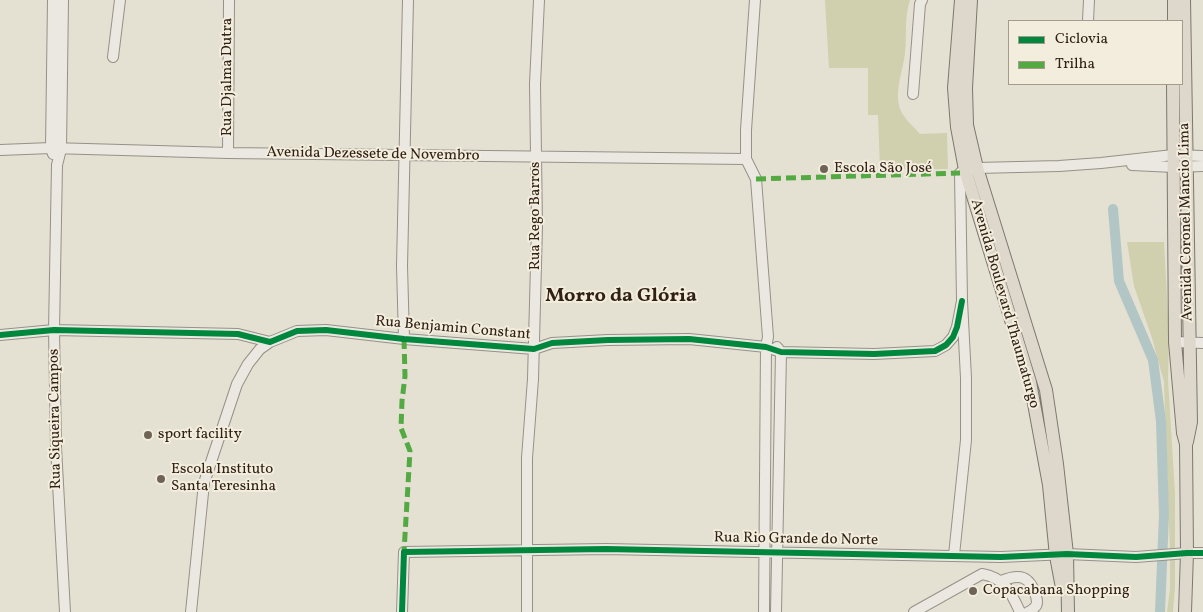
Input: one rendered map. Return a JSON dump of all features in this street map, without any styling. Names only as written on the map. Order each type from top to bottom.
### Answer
[{"type":"main road","name":"Avenida Boulevard Thaumaturgo","points":[[961,0],[954,88],[957,127],[967,170],[1016,316],[1048,400],[1057,464],[1061,555],[1069,585],[1068,610]]},
{"type":"main road","name":"Avenida Boulevard Thaumaturgo","points":[[967,170],[966,88],[971,0]]},
{"type":"main road","points":[[1174,0],[1174,20]]},
{"type":"main road","name":"Avenida Coronel Mancio Lima","points":[[1183,40],[1184,0]]},
{"type":"main road","name":"Avenida Coronel Mancio Lima","points":[[1173,85],[1196,342],[1191,422],[1186,444],[1187,553],[1184,612]]},
{"type":"main road","name":"Avenida Coronel Mancio Lima","points":[[1182,85],[1175,342],[1183,432],[1186,444]]},
{"type":"street","name":"Rua Siqueira Campos","points":[[54,0],[57,61],[54,330],[56,447],[66,612]]},
{"type":"street","name":"Rua Siqueira Campos","points":[[57,61],[63,0]]},
{"type":"street","points":[[113,57],[120,0]]},
{"type":"street","name":"Rua Djalma Dutra","points":[[228,153],[229,0]]},
{"type":"street","points":[[404,339],[402,266],[408,0]]},
{"type":"street","name":"Rua Rego Barros","points":[[527,612],[527,458],[534,350],[537,226],[534,84],[538,0]]},
{"type":"street","points":[[755,0],[746,130],[746,159],[756,179],[767,342],[764,612]]},
{"type":"street","points":[[913,94],[920,4],[922,0]]},
{"type":"street","points":[[1088,20],[1089,0]]},
{"type":"street","name":"Avenida Dezessete de Novembro","points":[[0,150],[56,149],[404,156],[746,159]]},
{"type":"street","points":[[954,556],[966,440],[966,378],[962,301],[967,170],[1180,161],[1203,156]]},
{"type":"street","points":[[1180,161],[1203,166]]},
{"type":"street","name":"Rua Benjamin Constant","points":[[270,342],[297,331],[326,330],[534,350],[552,343],[635,339],[689,339],[767,342],[781,352],[874,354],[935,351],[946,345],[953,337],[962,301]]},
{"type":"street","points":[[0,336],[54,330],[238,334],[270,342]]},
{"type":"street","points":[[191,612],[204,483],[237,384],[248,364],[260,349],[270,342]]},
{"type":"street","points":[[1175,342],[1196,342]]},
{"type":"street","points":[[776,612],[781,352]]},
{"type":"street","name":"Rua Rio Grande do Norte","points":[[402,612],[404,552],[606,549],[1001,557],[1061,555],[1136,557],[1203,553]]},
{"type":"street","points":[[914,612],[980,574],[991,575],[1001,581],[1020,612]]},
{"type":"street","points":[[1001,581],[1019,577],[1028,580],[1033,586],[1038,602],[1035,608],[1028,612]]},
{"type":"green space","points":[[825,0],[910,0],[906,19],[905,53],[899,86],[899,106],[905,118],[920,134],[947,133],[948,169],[880,169],[878,115],[868,115],[868,68],[829,68]]},
{"type":"green space","points":[[1127,242],[1164,242],[1169,336],[1168,380],[1175,493],[1175,585],[1173,612],[1167,612],[1170,589],[1170,551],[1164,382],[1152,338],[1134,286]]},
{"type":"waterway","points":[[1113,209],[1119,281],[1153,360],[1161,421],[1164,515],[1160,612]]},
{"type":"marked path","points":[[756,179],[960,173]]},
{"type":"marked path","points":[[404,339],[405,376],[401,428],[410,451],[404,552]]},
{"type":"cycle path","points":[[0,335],[54,330],[238,334],[270,342],[297,331],[326,330],[404,339],[534,349],[552,343],[689,339],[766,347],[781,352],[874,354],[935,351],[946,345],[953,337],[957,327],[962,301]]},
{"type":"cycle path","points":[[402,612],[404,552],[606,549],[1001,557],[1067,554],[1136,557],[1203,553]]},
{"type":"place","name":"Escola São José","points":[[824,169]]},
{"type":"place","name":"sport facility","points":[[148,435]]},
{"type":"place","name":"Escola Instituto Santa Teresinha","points":[[161,479]]},
{"type":"place","name":"Copacabana Shopping","points":[[973,591]]},
{"type":"district","name":"Morro da Glória","points":[[621,297]]}]
